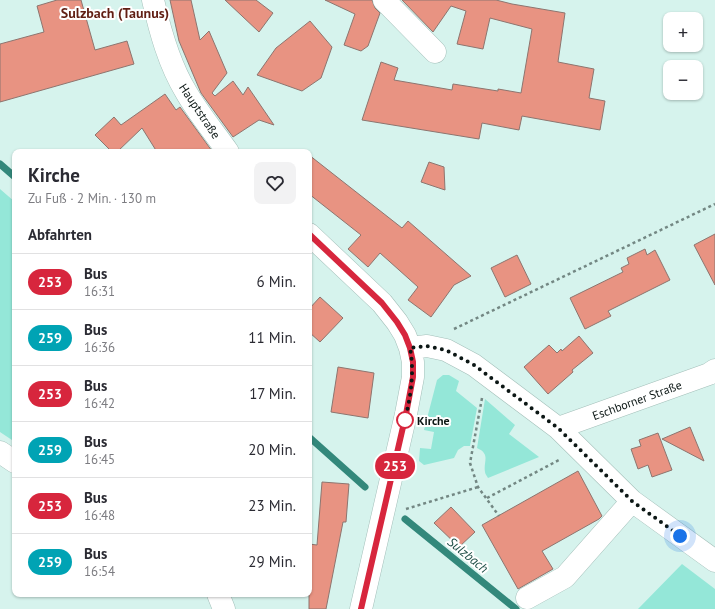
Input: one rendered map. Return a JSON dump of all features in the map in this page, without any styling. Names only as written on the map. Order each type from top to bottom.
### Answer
[{"type":"street","name":"Hauptstraße","points":[[153,0],[171,63],[186,92],[226,149]]},
{"type":"street","points":[[384,0],[435,52]]},
{"type":"street","points":[[312,237],[382,303],[405,335],[413,362],[411,384],[400,446],[361,609]]},
{"type":"street","points":[[410,348],[427,346],[446,350],[474,365],[558,428],[581,449],[632,501],[715,561]]},
{"type":"street","name":"Eschborner Straße","points":[[558,428],[713,375]]},
{"type":"street","points":[[0,452],[12,460]]},
{"type":"street","points":[[527,598],[565,577],[632,501]]},
{"type":"street","points":[[219,597],[224,609]]},
{"type":"path","points":[[452,330],[715,204]]},
{"type":"path","points":[[482,395],[470,463],[478,486],[499,516]]},
{"type":"path","points":[[487,498],[581,449]]},
{"type":"path","points":[[382,517],[478,486]]},
{"type":"green space","points":[[0,189],[12,199],[12,440],[0,432]]},
{"type":"green space","points":[[443,375],[449,375],[459,381],[456,391],[477,408],[470,446],[464,446],[458,450],[454,458],[424,465],[419,461],[420,448],[431,449],[434,432],[424,430],[437,380]]},
{"type":"green space","points":[[485,399],[515,425],[509,434],[539,457],[488,478],[485,473],[486,458],[484,453],[477,448]]},
{"type":"green space","points":[[682,564],[715,589],[715,609],[638,609]]},
{"type":"building","points":[[57,0],[81,0],[95,50],[127,41],[134,64],[0,102],[0,44],[44,32],[37,6]]},
{"type":"building","points":[[170,0],[191,0],[200,40],[209,31],[227,73],[212,93],[215,96],[233,81],[243,95],[248,87],[274,125],[259,120],[233,137],[201,93],[179,41]]},
{"type":"building","points":[[225,0],[256,0],[273,13],[259,32]]},
{"type":"building","points":[[325,0],[372,0],[375,8],[380,13],[368,46],[361,51],[344,45],[355,14]]},
{"type":"building","points":[[402,0],[496,0],[565,13],[558,62],[594,69],[589,98],[605,101],[600,130],[522,116],[519,130],[482,123],[479,139],[362,120],[381,62],[398,68],[394,80],[452,90],[453,84],[521,93],[532,29],[490,18],[483,49],[457,44],[466,11],[451,6],[433,32]]},
{"type":"building","points":[[310,21],[332,47],[321,78],[302,91],[257,75],[276,48]]},
{"type":"building","points":[[165,94],[176,110],[180,107],[211,149],[155,149],[142,128],[120,149],[109,149],[95,135],[114,117],[121,125]]},
{"type":"building","points":[[312,157],[402,228],[408,221],[471,276],[454,285],[431,317],[408,300],[418,287],[380,253],[368,267],[348,249],[361,235],[312,196]]},
{"type":"building","points":[[429,162],[444,167],[445,190],[421,182]]},
{"type":"building","points":[[715,234],[715,285],[694,245]]},
{"type":"building","points":[[645,249],[647,255],[655,250],[670,280],[608,311],[611,316],[585,329],[570,298],[623,272],[621,268],[629,264],[627,258]]},
{"type":"building","points":[[517,255],[531,284],[505,297],[491,268]]},
{"type":"building","points":[[320,297],[343,318],[320,342],[312,335],[312,306]]},
{"type":"building","points":[[579,336],[593,353],[572,370],[573,372],[548,394],[524,367],[549,345],[557,353],[561,349],[562,351]]},
{"type":"building","points":[[338,367],[374,373],[368,418],[331,412]]},
{"type":"building","points":[[690,427],[704,461],[662,439]]},
{"type":"building","points":[[658,433],[672,470],[652,477],[648,465],[638,469],[631,449],[641,446],[639,440]]},
{"type":"building","points":[[578,471],[602,516],[542,551],[553,569],[518,589],[482,525]]},
{"type":"building","points":[[322,482],[349,484],[346,522],[343,522],[326,609],[309,609],[309,597],[312,597],[312,544],[317,545]]},
{"type":"building","points":[[451,507],[475,532],[459,547],[434,523]]},
{"type":"waterway","name":"Sulzbach","points":[[0,164],[12,174]]},
{"type":"waterway","name":"Sulzbach","points":[[312,440],[365,487]]},
{"type":"waterway","name":"Sulzbach","points":[[405,519],[516,609]]},
{"type":"bus line","name":"253","points":[[312,237],[382,303],[405,335],[413,362],[413,377],[400,446],[361,609]]},
{"type":"place","name":"Kirche","points":[[405,420]]},
{"type":"district","name":"Sulzbach (Taunus)","points":[[115,13]]},
{"type":"route","points":[[405,420],[404,425],[413,377],[413,362],[410,348],[427,346],[446,350],[474,365],[558,428],[581,449],[632,501],[680,536]]}]
